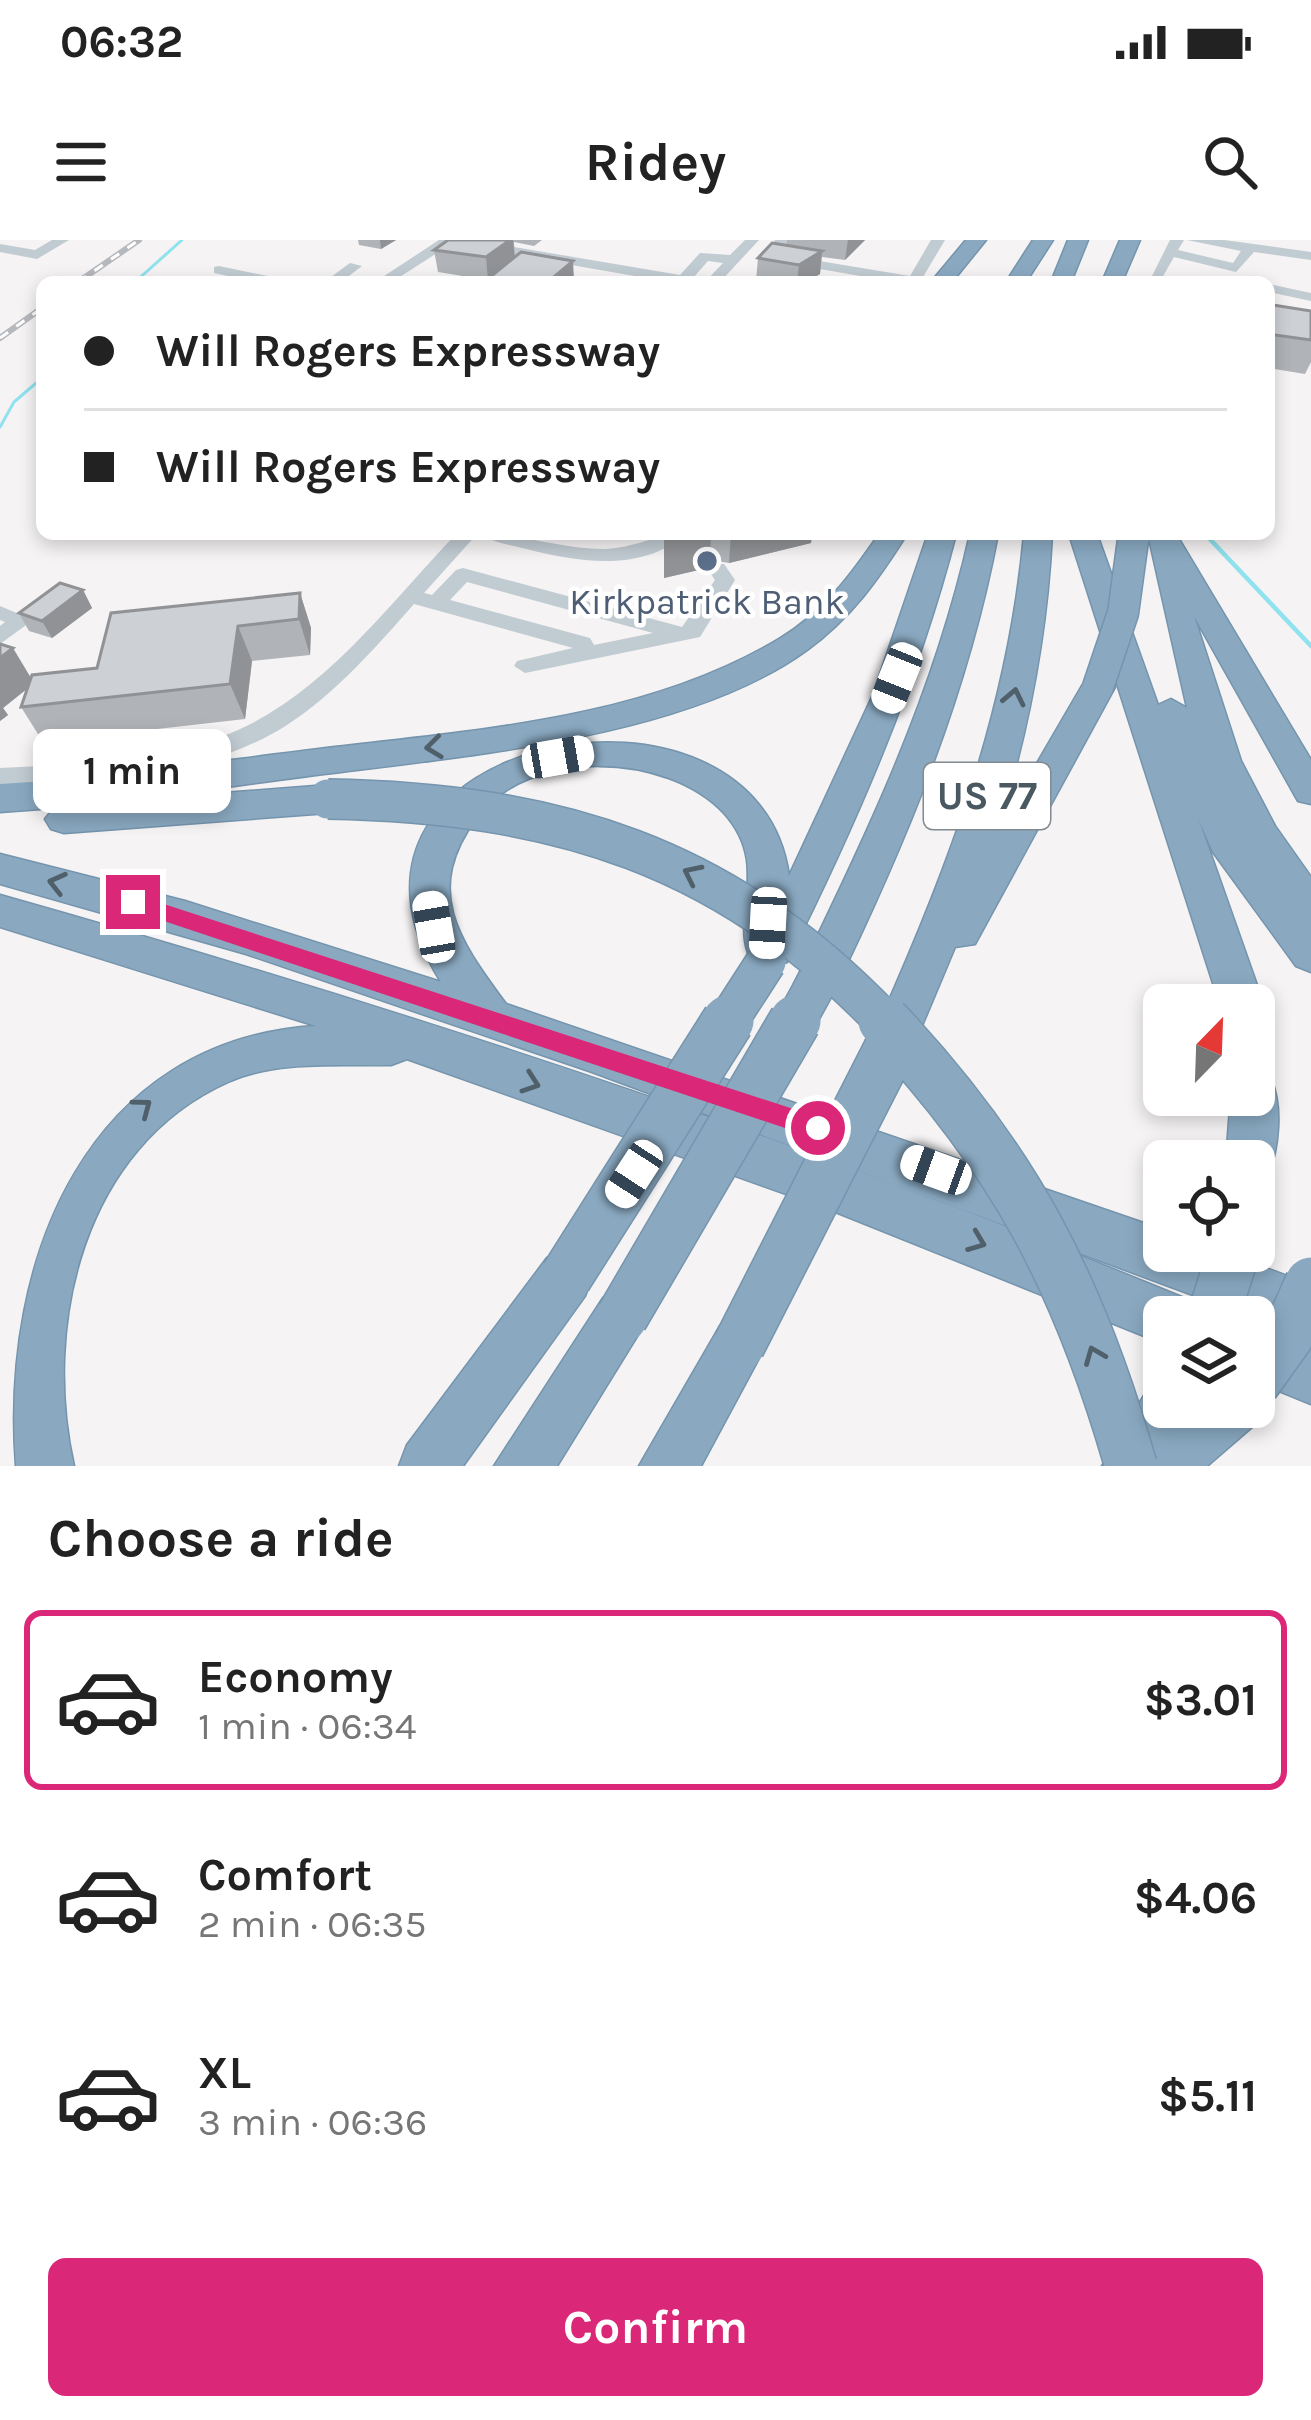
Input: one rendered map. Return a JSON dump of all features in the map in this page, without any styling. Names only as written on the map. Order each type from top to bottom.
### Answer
[{"type":"highway","points":[[946,276],[978,240]]},
{"type":"highway","points":[[963,276],[978,240]]},
{"type":"highway","points":[[1020,276],[1044,240]]},
{"type":"highway","points":[[1030,276],[1044,240]]},
{"type":"highway","points":[[1115,276],[1130,240]]},
{"type":"highway","points":[[1063,276],[1076,244]]},
{"type":"highway","points":[[1075,276],[1076,244]]},
{"type":"highway","points":[[994,276],[1002,262]]},
{"type":"highway","points":[[0,799],[550,731],[686,696],[741,672],[821,623],[874,569],[890,540]]},
{"type":"highway","points":[[426,1458],[566,1277],[766,962],[866,755],[918,618],[940,540]]},
{"type":"highway","name":"US 77","points":[[523,1466],[622,1317],[733,1135],[816,984],[922,753],[957,649],[983,540]]},
{"type":"highway","name":"US 77","points":[[668,1466],[739,1345],[892,1045],[952,899],[999,756],[1024,651],[1037,540]]},
{"type":"highway","points":[[1085,540],[1235,984]]},
{"type":"highway","points":[[892,1045],[1067,749],[1106,668],[1138,540]]},
{"type":"highway","points":[[1140,540],[1207,802],[1254,884],[1311,954]]},
{"type":"highway","points":[[1141,540],[1311,791]]},
{"type":"highway","points":[[1141,540],[1174,598],[1219,755],[1258,833],[1311,907]]},
{"type":"highway","points":[[490,1017],[434,927],[429,873],[446,830],[481,793],[530,765],[558,757],[603,752],[664,760],[704,777],[739,805],[760,837],[769,871],[766,962]]},
{"type":"highway","points":[[0,823],[328,800],[432,800],[505,811],[648,853],[721,888],[801,942],[857,988],[944,1082],[1050,1242],[1113,1402],[1131,1466]]},
{"type":"highway","points":[[0,869],[133,902],[490,1017],[880,1150],[1311,1312]]},
{"type":"highway","points":[[0,911],[212,972],[828,1186],[1143,1308]]},
{"type":"highway","points":[[45,1466],[32,1450],[17,1408],[10,1359],[12,1321],[34,1241],[81,1165],[145,1105],[212,1066],[278,1049],[421,1045]]},
{"type":"highway","points":[[1275,1354],[1311,1283]]},
{"type":"highway","points":[[1275,1361],[1311,1376]]},
{"type":"highway","points":[[1131,1466],[1155,1428]]},
{"type":"highway","points":[[1162,1466],[1207,1428]]},
{"type":"street","points":[[0,248],[37,255],[62,240]]},
{"type":"street","points":[[392,276],[449,240],[659,276]]},
{"type":"street","points":[[723,276],[740,267],[752,240]]},
{"type":"street","points":[[782,240],[767,256],[890,276]]},
{"type":"street","points":[[916,276],[938,240]]},
{"type":"street","points":[[1194,240],[1250,248],[1309,247]]},
{"type":"street","points":[[1279,245],[1309,247]]},
{"type":"street","points":[[1159,276],[1175,247],[1236,268],[1250,248]]},
{"type":"street","points":[[691,276],[705,256],[740,267]]},
{"type":"street","points":[[340,276],[355,266]]},
{"type":"street","points":[[219,270],[248,276]]},
{"type":"street","points":[[1275,290],[1311,297]]},
{"type":"street","points":[[1290,312],[1311,315]]},
{"type":"street","points":[[0,777],[118,766],[223,744],[276,721],[311,694],[461,540]]},
{"type":"street","points":[[560,541],[596,559],[654,547],[665,540]]},
{"type":"street","points":[[525,666],[692,632],[725,580],[717,568]]},
{"type":"street","points":[[436,603],[463,574],[682,634]]},
{"type":"street","points":[[407,595],[582,643],[587,654]]},
{"type":"street","points":[[0,613],[22,620],[0,637]]},
{"type":"building","points":[[448,240],[510,240],[486,257],[434,250]]},
{"type":"building","points":[[772,243],[822,251],[799,265],[758,258]]},
{"type":"building","points":[[521,252],[573,261],[555,276],[491,276]]},
{"type":"building","points":[[1275,305],[1311,311],[1311,340],[1275,335]]},
{"type":"building","points":[[60,583],[83,590],[42,621],[19,613]]},
{"type":"building","points":[[300,593],[299,619],[238,626],[230,684],[21,707],[32,675],[97,668],[111,613]]},
{"type":"building","points":[[0,644],[13,648],[0,658]]},
{"type":"waterway","points":[[142,276],[182,240]]},
{"type":"waterway","points":[[0,427],[14,402],[36,383]]},
{"type":"waterway","points":[[1211,540],[1311,646]]},
{"type":"railway","points":[[87,276],[139,240]]},
{"type":"railway","points":[[0,338],[36,312]]},
{"type":"place","name":"Kirkpatrick Bank","points":[[707,561]]},
{"type":"route","points":[[133,902],[818,1128]]}]
